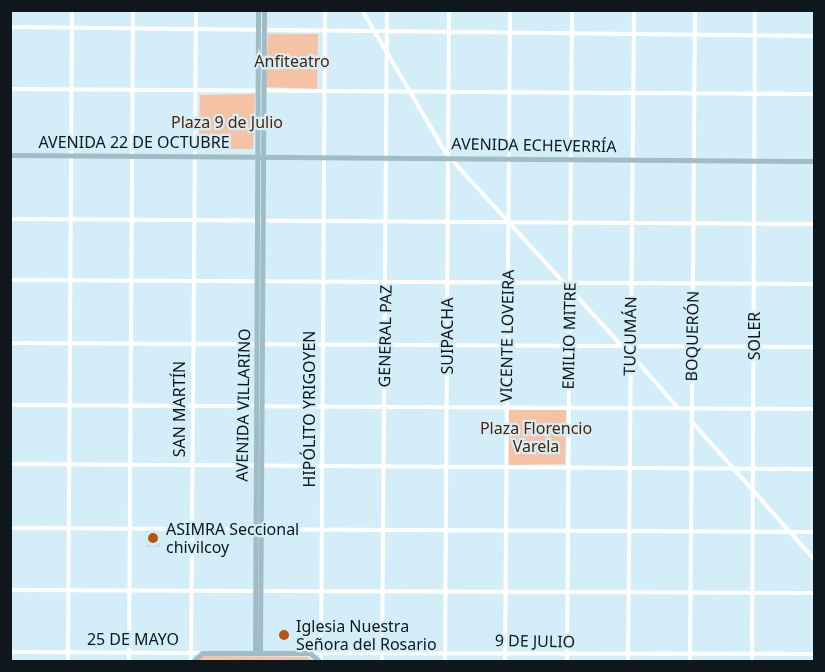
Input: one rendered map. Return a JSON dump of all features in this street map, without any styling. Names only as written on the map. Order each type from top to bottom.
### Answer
[{"type":"main road","points":[[258,10],[261,30]]},
{"type":"main road","points":[[261,30],[264,10]]},
{"type":"main road","name":"AVENIDA VILLARINO","points":[[257,653],[261,30]]},
{"type":"main road","name":"AVENIDA 22 DE OCTUBRE","points":[[10,154],[260,156]]},
{"type":"main road","name":"AVENIDA ECHEVERRÍA","points":[[260,156],[813,160]]},
{"type":"main road","name":"25 DE MAYO","points":[[201,653],[257,653]]},
{"type":"main road","name":"SAN MARTÍN","points":[[191,662],[201,653]]},
{"type":"main road","name":"9 DE JULIO","points":[[257,653],[310,653]]},
{"type":"main road","name":"HIPÓLITO YRIGOYEN","points":[[310,653],[320,662]]},
{"type":"street","points":[[68,662],[72,10]]},
{"type":"street","points":[[129,662],[133,10]]},
{"type":"street","name":"SAN MARTÍN","points":[[191,662],[196,10]]},
{"type":"street","name":"HIPÓLITO YRIGOYEN","points":[[320,662],[325,10]]},
{"type":"street","points":[[362,10],[448,156],[622,346]]},
{"type":"street","name":"GENERAL PAZ","points":[[382,662],[387,10]]},
{"type":"street","name":"SUIPACHA","points":[[445,662],[444,530],[449,10]]},
{"type":"street","name":"VICENTE LOVEIRA","points":[[505,662],[510,10]]},
{"type":"street","name":"EMILIO MITRE","points":[[567,662],[572,10]]},
{"type":"street","name":"TUCUMÁN","points":[[628,662],[628,408],[634,10]]},
{"type":"street","name":"BOQUERÓN","points":[[690,662],[694,10]]},
{"type":"street","name":"SOLER","points":[[752,662],[757,94],[755,10]]},
{"type":"street","points":[[10,27],[814,36]]},
{"type":"street","points":[[10,89],[814,94]]},
{"type":"street","points":[[10,219],[814,224]]},
{"type":"street","points":[[10,280],[447,282],[569,286],[814,284]]},
{"type":"street","points":[[10,343],[814,347]]},
{"type":"street","points":[[630,352],[678,408]]},
{"type":"street","points":[[10,405],[814,409]]},
{"type":"street","points":[[691,422],[814,559]]},
{"type":"street","points":[[10,464],[322,468],[814,469]]},
{"type":"street","points":[[10,528],[814,532]]},
{"type":"street","points":[[10,590],[814,593]]},
{"type":"street","name":"25 DE MAYO","points":[[10,652],[201,653]]},
{"type":"street","name":"9 DE JULIO","points":[[310,653],[814,654]]},
{"type":"shaded area","name":"ASIMRA Seccional chivilcoy","points":[[146,530],[159,530],[160,547],[147,547]]},
{"type":"green space","name":"Anfiteatro","points":[[268,34],[318,34],[317,89],[266,87]]},
{"type":"green space","name":"Plaza 9 de Julio","points":[[255,94],[253,149],[199,149],[200,95]]},
{"type":"green space","name":"Plaza Florencio Varela","points":[[508,410],[566,410],[565,464],[507,465]]},
{"type":"green space","points":[[203,656],[307,657],[313,661],[197,662]]},
{"type":"place","name":"ASIMRA Seccional chivilcoy","points":[[153,538]]},
{"type":"place","name":"Iglesia Nuestra Señora del Rosario","points":[[284,635]]}]
